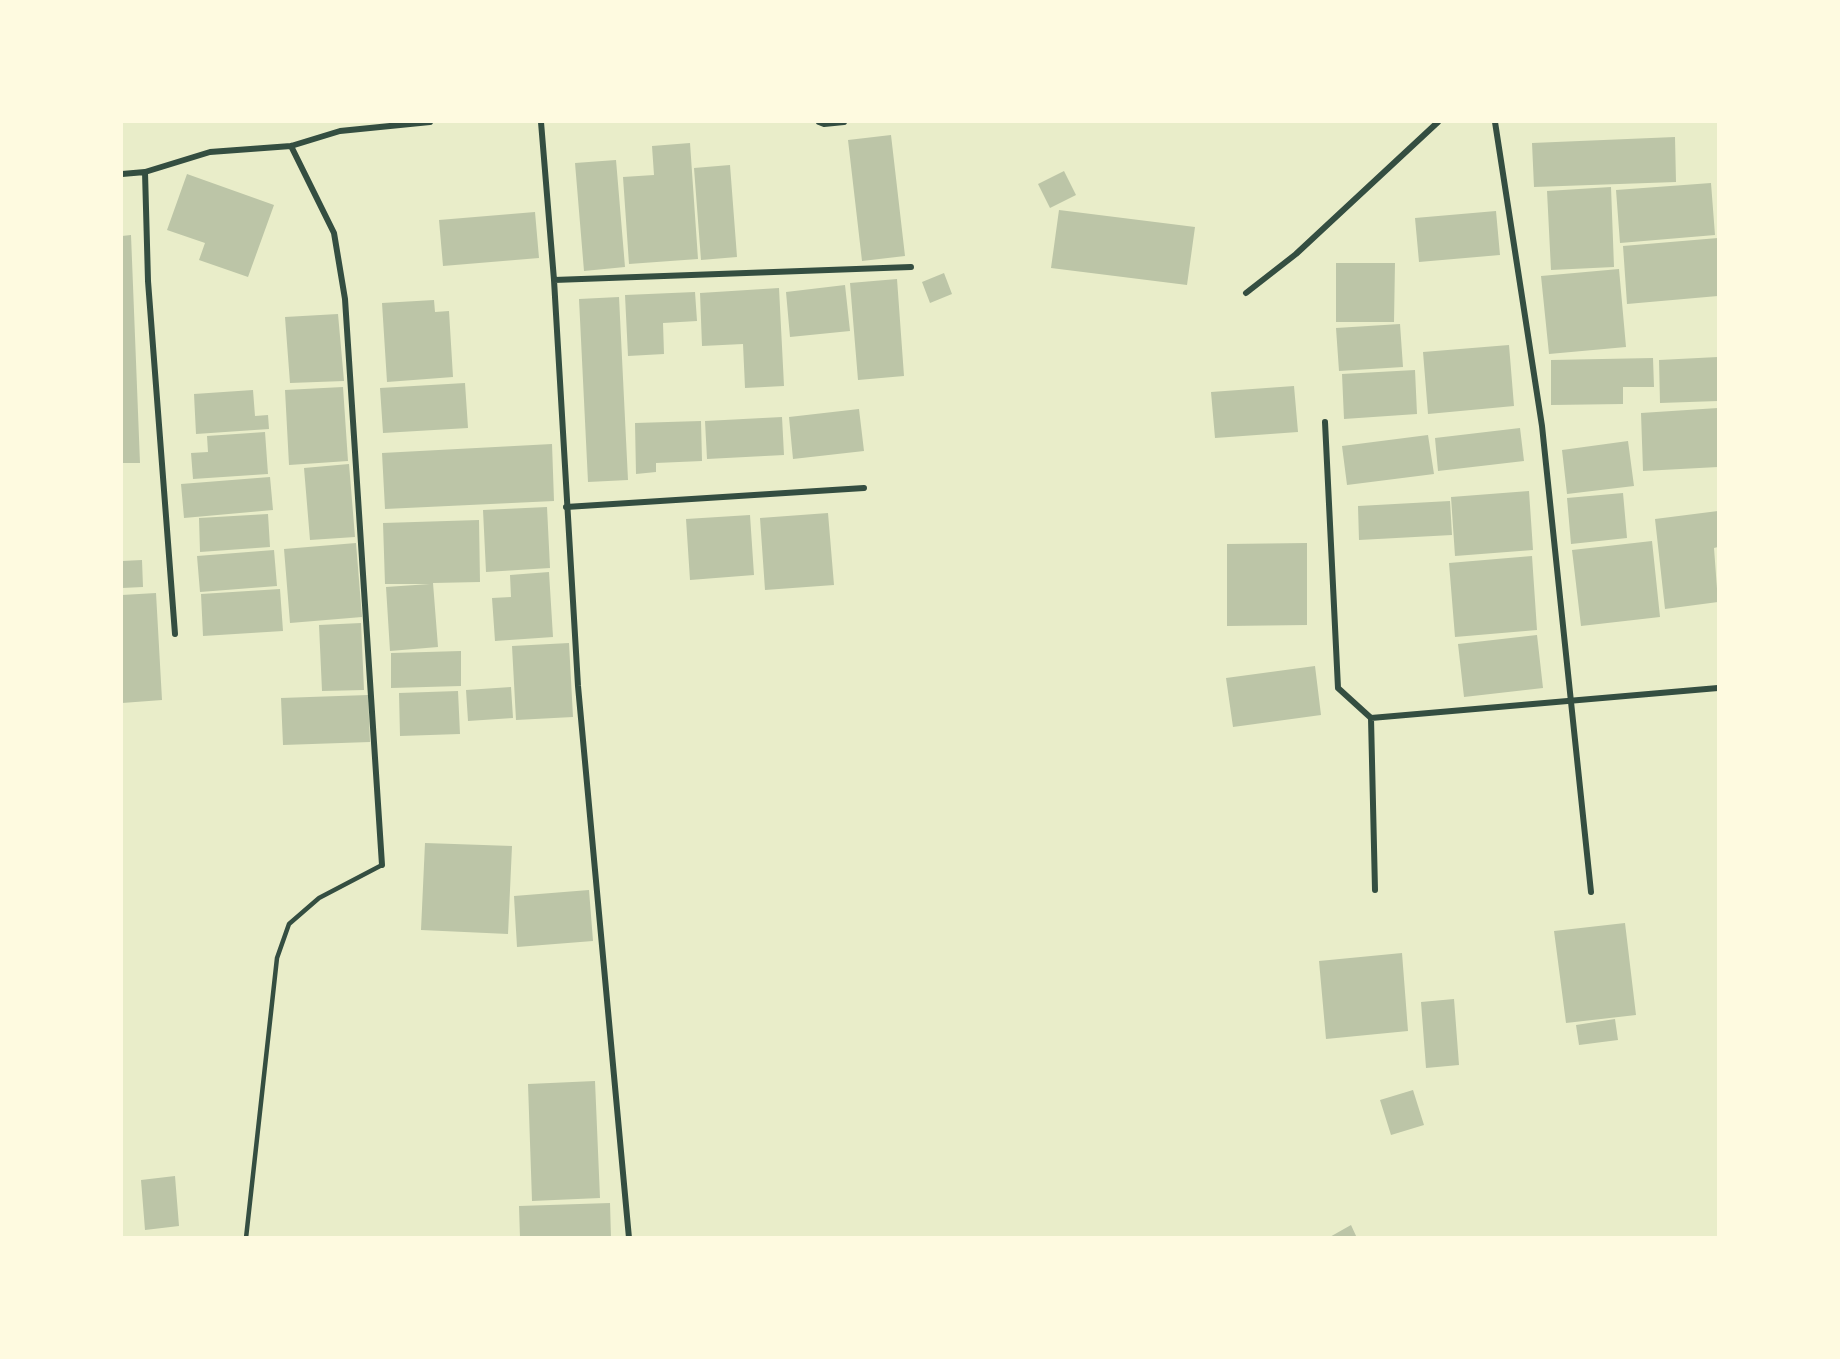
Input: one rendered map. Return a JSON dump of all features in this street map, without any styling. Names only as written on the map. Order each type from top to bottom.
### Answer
[{"type":"street","points":[[122,174],[145,172],[210,152],[291,146],[340,131],[430,122]]},
{"type":"street","points":[[541,122],[554,280],[578,686],[629,1238]]},
{"type":"street","points":[[819,122],[824,124],[844,122]]},
{"type":"street","points":[[1246,293],[1296,254],[1438,122]]},
{"type":"street","points":[[1495,122],[1542,426],[1591,892]]},
{"type":"street","points":[[291,146],[334,233],[345,299],[382,865]]},
{"type":"street","points":[[145,172],[148,281],[175,634]]},
{"type":"street","points":[[554,280],[911,267]]},
{"type":"street","points":[[1325,422],[1338,688],[1371,718],[1375,890]]},
{"type":"street","points":[[566,507],[864,488]]},
{"type":"street","points":[[1371,718],[1719,688]]},
{"type":"lane","points":[[246,1238],[277,958],[289,924],[319,898],[382,865]]},
{"type":"building","points":[[891,135],[905,256],[862,261],[848,140]]},
{"type":"building","points":[[1675,137],[1676,182],[1534,187],[1532,143]]},
{"type":"building","points":[[690,143],[698,259],[629,264],[623,177],[654,175],[652,146]]},
{"type":"building","points":[[616,160],[625,267],[584,271],[575,163]]},
{"type":"building","points":[[730,165],[737,257],[701,260],[694,168]]},
{"type":"building","points":[[1064,171],[1076,195],[1050,208],[1038,184]]},
{"type":"building","points":[[187,174],[274,205],[248,277],[199,260],[205,243],[167,230]]},
{"type":"building","points":[[1711,183],[1715,235],[1620,243],[1616,190]]},
{"type":"building","points":[[1611,187],[1614,267],[1551,270],[1547,191]]},
{"type":"building","points":[[1059,210],[1195,227],[1187,285],[1051,268]]},
{"type":"building","points":[[1496,211],[1500,255],[1419,262],[1415,218]]},
{"type":"building","points":[[535,212],[539,258],[443,266],[439,220]]},
{"type":"building","points":[[131,235],[140,463],[122,463],[122,236]]},
{"type":"building","points":[[1718,238],[1718,296],[1627,304],[1623,246]]},
{"type":"building","points":[[1336,263],[1395,263],[1394,322],[1336,322]]},
{"type":"building","points":[[1619,269],[1626,347],[1549,354],[1541,276]]},
{"type":"building","points":[[944,273],[952,294],[930,303],[922,282]]},
{"type":"building","points":[[897,279],[904,376],[858,380],[850,283]]},
{"type":"building","points":[[845,285],[850,331],[790,337],[786,292]]},
{"type":"building","points":[[779,288],[784,386],[745,388],[743,344],[702,346],[700,293]]},
{"type":"building","points":[[695,292],[697,321],[663,323],[664,354],[628,356],[625,295]]},
{"type":"building","points":[[619,297],[628,480],[588,482],[579,299]]},
{"type":"building","points":[[434,300],[435,312],[449,311],[453,377],[387,382],[382,303]]},
{"type":"building","points":[[338,314],[344,381],[290,383],[285,317]]},
{"type":"building","points":[[1400,324],[1403,367],[1339,371],[1336,328]]},
{"type":"building","points":[[1509,345],[1514,406],[1428,414],[1423,352]]},
{"type":"building","points":[[1718,357],[1718,401],[1660,403],[1659,360]]},
{"type":"building","points":[[1653,358],[1654,387],[1623,387],[1623,404],[1551,405],[1551,360]]},
{"type":"building","points":[[1415,370],[1417,414],[1344,419],[1342,374]]},
{"type":"building","points":[[465,383],[468,428],[383,433],[380,388]]},
{"type":"building","points":[[1294,386],[1298,432],[1215,438],[1211,392]]},
{"type":"building","points":[[343,387],[348,461],[289,465],[285,390]]},
{"type":"building","points":[[253,390],[255,416],[268,415],[269,429],[196,434],[194,394]]},
{"type":"building","points":[[1718,408],[1718,467],[1643,471],[1641,413]]},
{"type":"building","points":[[859,409],[864,451],[793,459],[789,417]]},
{"type":"building","points":[[782,417],[784,455],[707,459],[705,421]]},
{"type":"building","points":[[701,421],[702,461],[656,463],[656,472],[636,474],[635,423]]},
{"type":"building","points":[[1520,428],[1524,461],[1438,471],[1435,438]]},
{"type":"building","points":[[265,432],[268,474],[193,479],[191,453],[208,452],[207,436]]},
{"type":"building","points":[[1428,435],[1434,474],[1347,485],[1342,446]]},
{"type":"building","points":[[1628,441],[1634,486],[1567,494],[1562,450]]},
{"type":"building","points":[[552,444],[554,501],[385,509],[382,453]]},
{"type":"building","points":[[349,464],[355,537],[310,540],[304,468]]},
{"type":"building","points":[[270,477],[273,510],[184,518],[181,484]]},
{"type":"building","points":[[1529,491],[1533,550],[1455,556],[1451,497]]},
{"type":"building","points":[[1623,493],[1627,538],[1571,544],[1567,498]]},
{"type":"building","points":[[1450,501],[1452,535],[1359,540],[1358,506]]},
{"type":"building","points":[[547,507],[550,568],[486,572],[483,510]]},
{"type":"building","points":[[1718,511],[1718,547],[1714,548],[1718,602],[1665,609],[1655,519]]},
{"type":"building","points":[[828,513],[834,585],[765,590],[760,518]]},
{"type":"building","points":[[268,514],[270,547],[200,552],[199,518]]},
{"type":"building","points":[[750,515],[754,575],[690,580],[686,519]]},
{"type":"building","points":[[479,520],[480,582],[433,583],[438,647],[390,651],[386,587],[430,584],[385,584],[383,523]]},
{"type":"building","points":[[1652,541],[1660,617],[1581,626],[1572,550]]},
{"type":"building","points":[[356,543],[362,617],[290,623],[284,549]]},
{"type":"building","points":[[1307,543],[1307,625],[1227,626],[1227,544]]},
{"type":"building","points":[[274,550],[277,586],[200,592],[197,556]]},
{"type":"building","points":[[1532,556],[1537,630],[1455,637],[1449,563]]},
{"type":"building","points":[[142,560],[143,587],[122,588],[122,561]]},
{"type":"building","points":[[549,572],[553,637],[495,641],[492,598],[511,597],[510,575]]},
{"type":"building","points":[[280,589],[283,631],[203,636],[201,594]]},
{"type":"building","points":[[156,593],[162,700],[122,703],[122,595]]},
{"type":"building","points":[[361,623],[364,690],[322,691],[319,625]]},
{"type":"building","points":[[1537,635],[1543,688],[1464,697],[1458,644]]},
{"type":"building","points":[[569,643],[573,717],[516,720],[512,646]]},
{"type":"building","points":[[461,651],[461,686],[391,688],[391,653]]},
{"type":"building","points":[[1315,666],[1321,715],[1233,727],[1226,678]]},
{"type":"building","points":[[511,687],[513,718],[468,721],[466,690]]},
{"type":"building","points":[[458,691],[460,734],[400,736],[399,693]]},
{"type":"building","points":[[368,695],[370,742],[283,745],[281,698]]},
{"type":"building","points":[[425,843],[512,846],[508,934],[421,930]]},
{"type":"building","points":[[589,890],[593,941],[517,947],[514,896]]},
{"type":"building","points":[[1625,923],[1636,1015],[1566,1023],[1554,931]]},
{"type":"building","points":[[1402,953],[1408,1031],[1326,1039],[1319,961]]},
{"type":"building","points":[[1454,999],[1459,1065],[1426,1068],[1421,1002]]},
{"type":"building","points":[[1615,1019],[1618,1040],[1579,1045],[1576,1025]]},
{"type":"building","points":[[595,1081],[600,1198],[532,1201],[528,1084]]},
{"type":"building","points":[[1413,1090],[1424,1125],[1391,1135],[1380,1100]]},
{"type":"building","points":[[175,1176],[179,1226],[145,1230],[141,1180]]},
{"type":"building","points":[[610,1203],[611,1238],[520,1238],[519,1206]]},
{"type":"building","points":[[1351,1225],[1357,1238],[1328,1238]]}]
